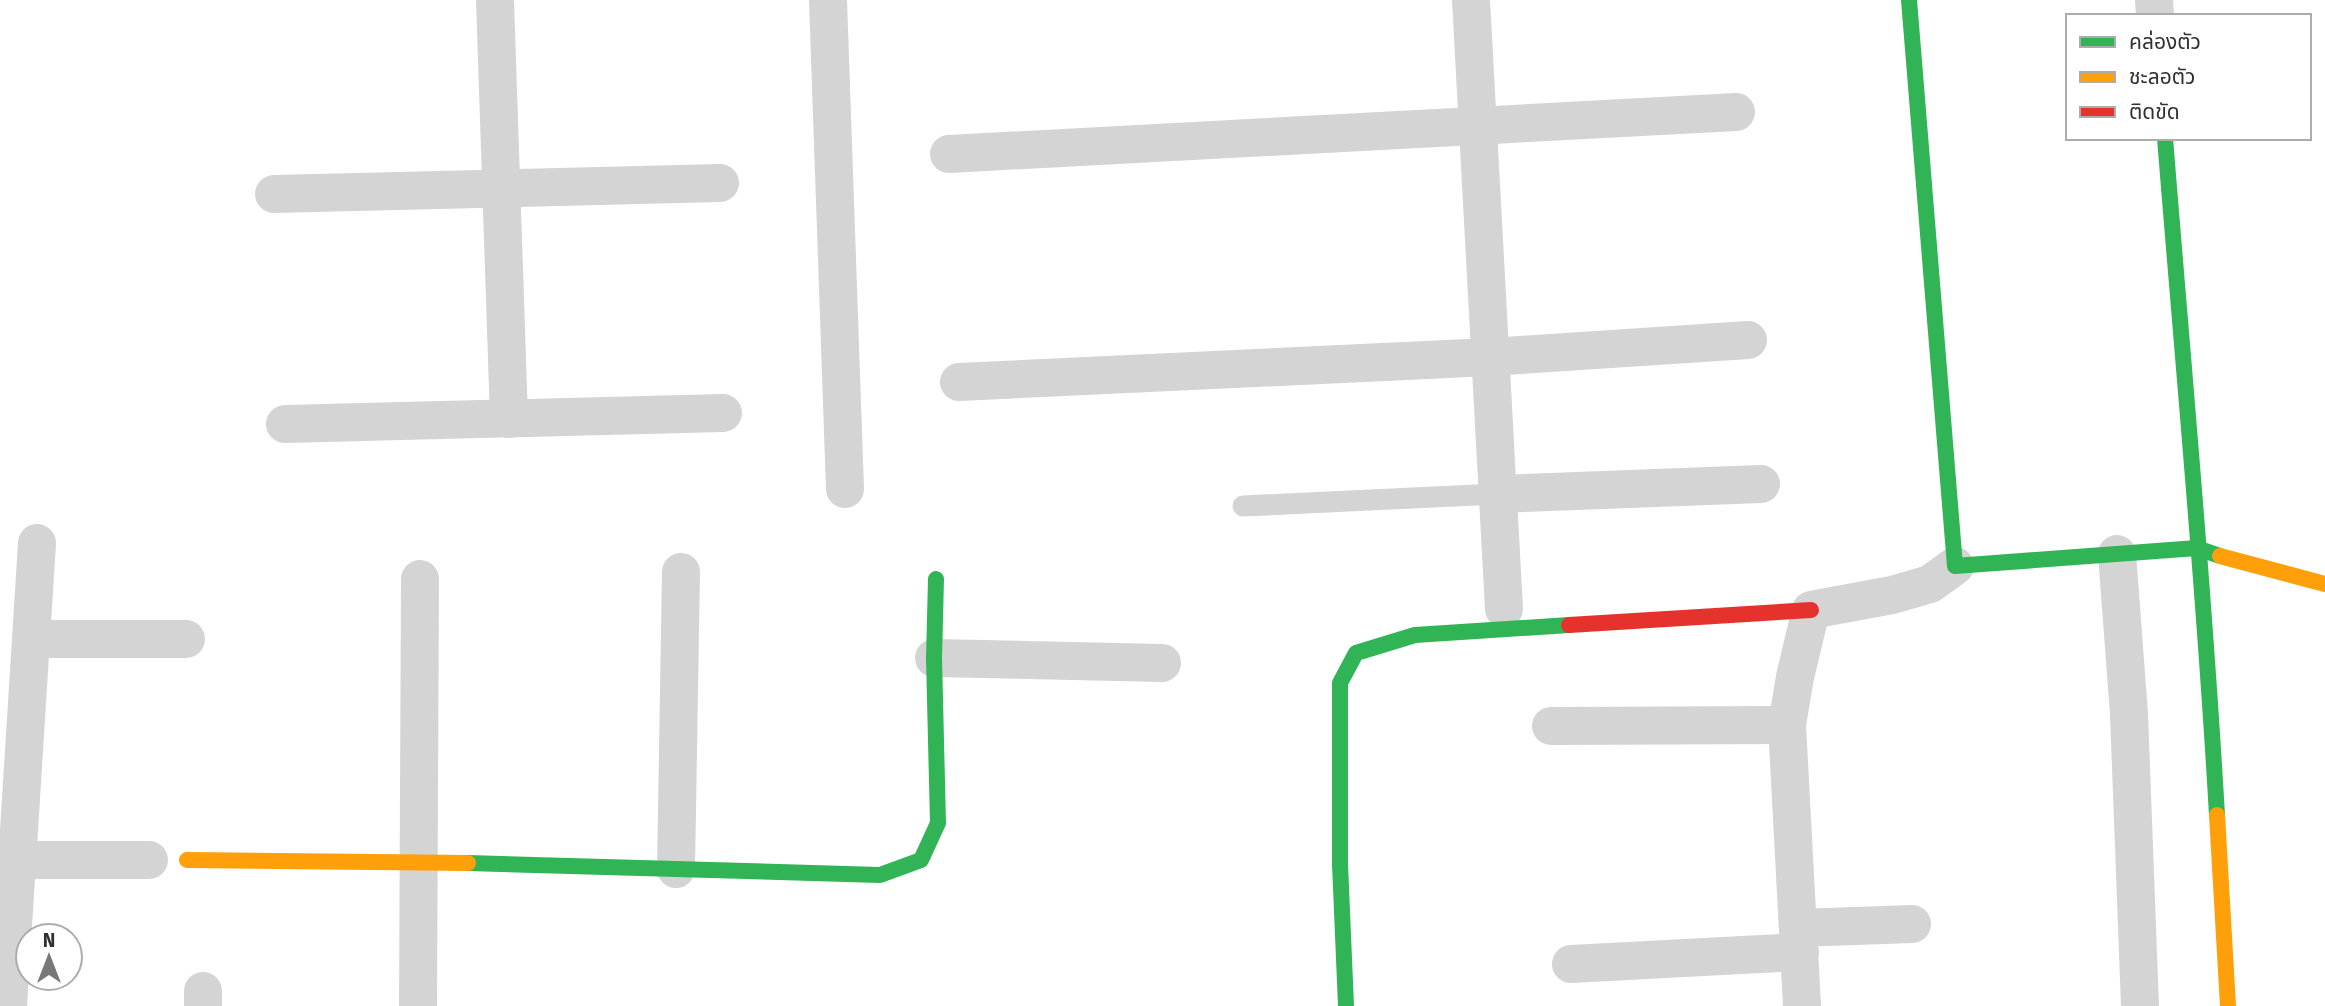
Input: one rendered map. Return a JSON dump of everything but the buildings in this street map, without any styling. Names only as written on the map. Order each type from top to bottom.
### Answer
[{"type":"street","points":[[495,0],[509,419]]},
{"type":"street","points":[[828,0],[845,489]]},
{"type":"street","points":[[1471,0],[1504,609]]},
{"type":"street","points":[[1909,0],[1955,566]]},
{"type":"street","points":[[949,154],[1735,112]]},
{"type":"street","points":[[2165,140],[2207,644],[2228,1006]]},
{"type":"street","points":[[274,194],[720,183]]},
{"type":"street","points":[[959,382],[1490,357],[1748,340]]},
{"type":"street","points":[[285,424],[723,413]]},
{"type":"street","points":[[1497,494],[1761,484]]},
{"type":"street","points":[[8,1006],[37,543]]},
{"type":"street","points":[[1346,1006],[1340,864],[1340,683],[1356,653],[1415,635],[1811,610],[1892,595],[1930,584],[1955,566],[2197,548],[2239,562],[2325,584]]},
{"type":"street","points":[[2117,554],[2129,715],[2140,1006]]},
{"type":"street","points":[[676,869],[681,572]]},
{"type":"street","points":[[418,1006],[420,579]]},
{"type":"street","points":[[187,860],[418,862],[880,876],[921,860],[938,823],[934,658],[936,579]]},
{"type":"street","points":[[1802,1006],[1787,725],[1811,610]]},
{"type":"street","points":[[31,639],[186,639]]},
{"type":"street","points":[[934,658],[1162,663]]},
{"type":"street","points":[[1551,726],[1787,725]]},
{"type":"street","points":[[16,860],[149,860]]},
{"type":"street","points":[[1572,964],[1799,940],[1912,924]]},
{"type":"lane","points":[[1243,506],[1497,494]]},
{"type":"traffic: fast","points":[[1909,0],[1955,566],[2197,548],[2220,556]]},
{"type":"traffic: fast","points":[[2165,140],[2200,561],[2217,815]]},
{"type":"traffic: fast","points":[[468,863],[880,875],[921,860],[938,823],[934,658],[936,579]]},
{"type":"traffic: fast","points":[[1346,1006],[1340,864],[1340,683],[1356,653],[1415,635],[1569,625]]},
{"type":"traffic: slow","points":[[2220,556],[2325,584]]},
{"type":"traffic: slow","points":[[2217,815],[2228,1006]]},
{"type":"traffic: slow","points":[[187,860],[468,863]]},
{"type":"traffic: jam","points":[[1569,625],[1811,610]]}]
